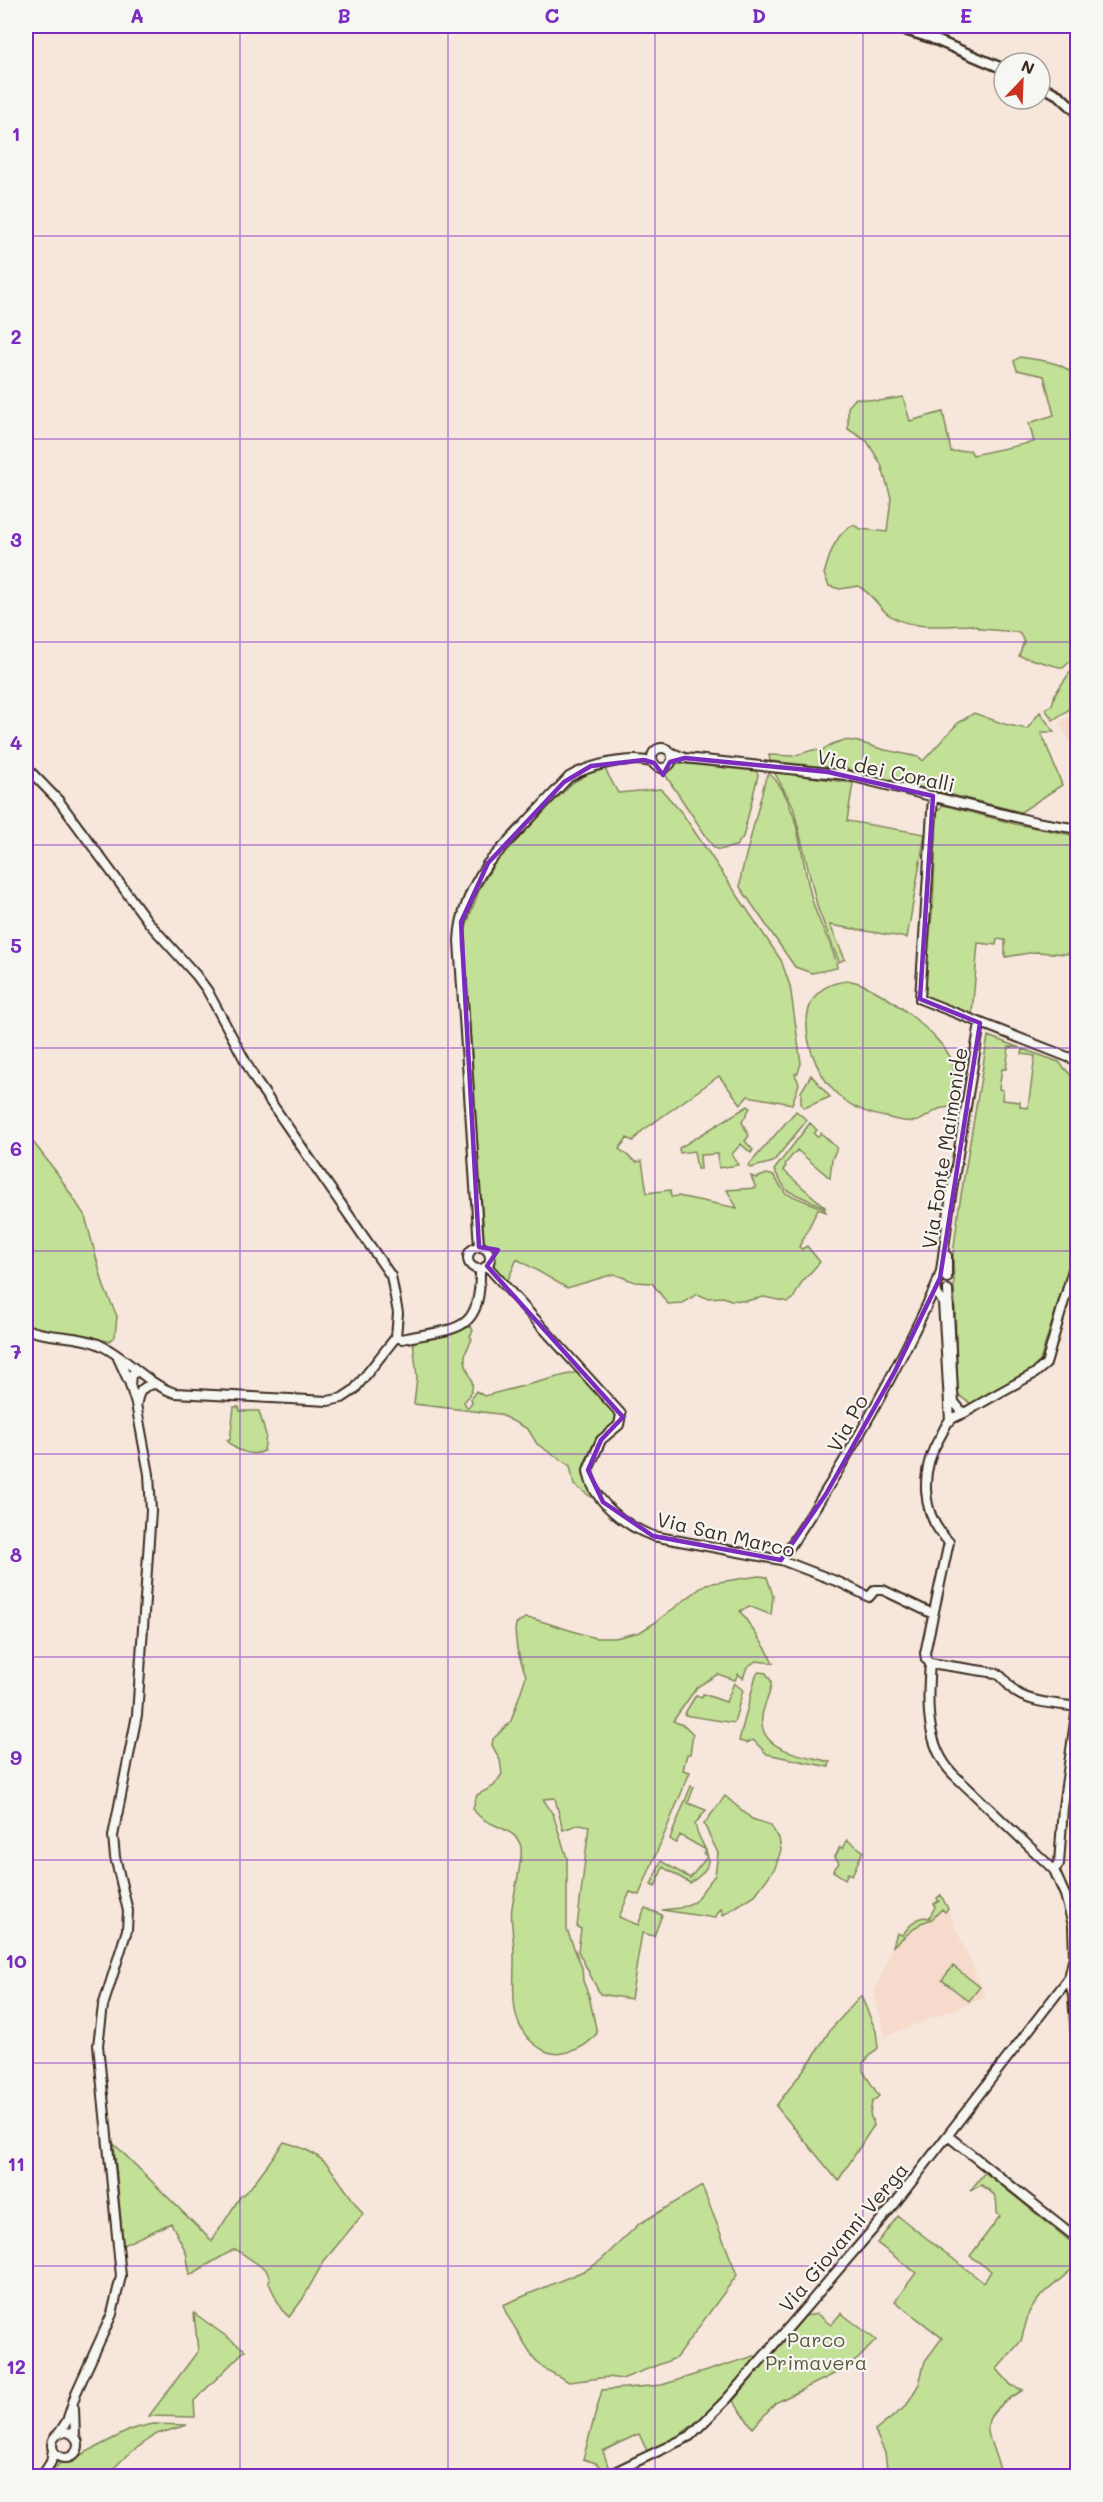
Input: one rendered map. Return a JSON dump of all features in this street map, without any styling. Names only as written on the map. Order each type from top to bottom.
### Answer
[{"type":"main road","points":[[892,26],[931,38],[992,64]]},
{"type":"main road","points":[[1052,92],[1060,96],[1077,113]]},
{"type":"street","points":[[653,759],[660,748],[685,758]]},
{"type":"street","points":[[670,752],[670,762]]},
{"type":"street","points":[[479,1247],[459,941],[463,913],[488,863],[569,777],[591,766],[653,759],[662,767],[685,758]]},
{"type":"street","name":"Via dei Coralli","points":[[685,758],[828,772],[1036,822],[1077,829]]},
{"type":"street","points":[[26,767],[59,801],[149,923],[207,990],[256,1081],[391,1276],[398,1313],[396,1337],[354,1390],[337,1400],[185,1395],[168,1391],[115,1354],[88,1340],[51,1337],[26,1329]]},
{"type":"street","points":[[933,796],[920,999],[1077,1061]]},
{"type":"street","name":"Via Fonte Maimonide","points":[[944,1278],[982,1024]]},
{"type":"street","points":[[1066,1056],[1077,1056]]},
{"type":"street","points":[[396,1337],[402,1339],[453,1328],[468,1321],[476,1310],[481,1295],[483,1267],[490,1259],[489,1252],[479,1247]]},
{"type":"street","points":[[479,1247],[471,1251],[469,1257],[472,1266],[483,1267]]},
{"type":"street","points":[[1077,1252],[1046,1364],[1034,1374],[950,1421],[937,1442],[927,1467],[925,1480],[926,1497],[933,1519],[939,1532],[949,1542],[929,1613],[926,1659],[934,1664],[989,1671],[1003,1676],[1010,1687],[1023,1696],[1077,1707],[1056,1867],[1073,1925],[1074,1956],[1069,1978],[1072,1991],[1077,2066]]},
{"type":"street","name":"Via San Marco","points":[[483,1267],[621,1413],[619,1425],[601,1440],[588,1470],[599,1497],[608,1507],[639,1530],[653,1536],[781,1560],[841,1583],[869,1597],[875,1590],[883,1590],[929,1613]]},
{"type":"street","points":[[950,1421],[936,1286],[944,1278],[948,1290],[954,1402],[963,1413]]},
{"type":"street","points":[[937,1297],[948,1290]]},
{"type":"street","name":"Via Po","points":[[781,1560],[826,1494],[937,1297]]},
{"type":"street","points":[[43,2476],[51,2462],[52,2442],[67,2421],[73,2401],[112,2314],[121,2276],[98,2045],[103,2006],[125,1939],[128,1920],[113,1836],[137,1715],[151,1511],[149,1473],[136,1404],[130,1385],[115,1354]]},
{"type":"street","points":[[130,1385],[131,1375],[139,1372]]},
{"type":"street","points":[[136,1404],[139,1372]]},
{"type":"street","points":[[138,1393],[142,1388],[156,1384]]},
{"type":"street","points":[[934,1664],[928,1688],[928,1700],[935,1748],[949,1770],[1047,1863],[1056,1867]]},
{"type":"street","name":"Via Giovanni Verga","points":[[606,2476],[674,2445],[702,2427],[891,2208],[1069,1978]]},
{"type":"street","points":[[1061,1989],[1072,1991]]},
{"type":"street","points":[[948,2136],[1077,2239]]},
{"type":"street","points":[[53,2450],[57,2455],[64,2457],[76,2451],[73,2401]]},
{"type":"street","points":[[59,2433],[68,2433],[75,2437]]},
{"type":"street","points":[[43,2476],[64,2457]]},
{"type":"highlighted area","points":[[685,758],[828,772],[933,796],[920,999],[980,1023],[940,1278],[895,1371],[826,1494],[781,1560],[653,1536],[603,1502],[588,1470],[601,1440],[623,1417],[487,1266],[498,1250],[479,1247],[461,922],[488,863],[564,782],[591,766],[644,760],[654,763],[663,775],[670,762]]},
{"type":"shaded area","points":[[1077,711],[1078,751],[1076,752],[1059,723]]},
{"type":"shaded area","points":[[941,1895],[986,1997],[886,2036],[874,1995],[897,1933],[902,1935],[914,1920],[930,1918],[935,1907],[932,1901]]},
{"type":"green space","points":[[1020,357],[1061,365],[1073,375],[1077,382],[1077,655],[1063,668],[1019,656],[1024,641],[1016,632],[982,629],[973,625],[919,625],[898,620],[889,615],[858,586],[840,589],[829,586],[824,574],[837,540],[853,525],[861,529],[887,532],[891,498],[881,464],[867,441],[848,429],[848,407],[856,398],[879,401],[903,397],[910,421],[943,412],[951,452],[970,450],[973,455],[1034,442],[1029,423],[1054,415],[1044,376],[1017,370],[1014,361]]},
{"type":"green space","points":[[1077,662],[1077,682],[1072,686],[1077,695],[1077,704],[1053,720],[1045,709],[1052,705],[1055,694]]},
{"type":"green space","points":[[1040,712],[1054,732],[1041,732],[1062,785],[1021,812],[847,769],[770,761],[769,755],[793,756],[813,750],[821,751],[845,740],[919,757],[923,761],[958,723],[974,713],[1004,724],[1027,729]]},
{"type":"green space","points":[[678,763],[756,771],[758,775],[743,837],[736,846],[719,850],[714,848],[666,776],[667,770]]},
{"type":"green space","points":[[605,769],[618,793],[661,789],[682,813],[781,960],[790,986],[801,1063],[798,1073],[795,1074],[799,1084],[792,1104],[748,1096],[741,1104],[719,1076],[642,1131],[633,1141],[627,1138],[619,1149],[636,1162],[642,1161],[647,1193],[670,1190],[671,1197],[678,1196],[737,1208],[727,1190],[756,1188],[751,1176],[756,1178],[767,1174],[774,1176],[785,1193],[824,1209],[826,1212],[818,1209],[799,1247],[802,1249],[807,1246],[820,1262],[802,1282],[793,1299],[788,1302],[764,1297],[746,1301],[723,1297],[707,1298],[697,1294],[683,1303],[668,1304],[652,1283],[635,1282],[614,1274],[567,1288],[517,1259],[507,1282],[494,1268],[493,1252],[484,1241],[465,949],[466,928],[480,888],[494,864],[572,783],[591,772]]},
{"type":"green space","points":[[774,772],[853,783],[847,821],[925,834],[907,938],[830,925],[845,959],[839,962],[818,909],[793,806]]},
{"type":"green space","points":[[769,773],[780,786],[795,820],[811,895],[834,954],[837,968],[812,973],[795,967],[740,887],[741,875],[766,777]]},
{"type":"green space","points":[[943,805],[1015,824],[1077,836],[1077,950],[1070,950],[1067,954],[1036,952],[1005,957],[1005,940],[997,939],[996,945],[978,943],[972,1015],[924,996],[933,904],[937,811]]},
{"type":"green space","points":[[851,981],[877,992],[910,1014],[948,1053],[954,1068],[953,1099],[949,1107],[939,1109],[918,1121],[898,1120],[853,1106],[837,1094],[825,1080],[810,1045],[807,1026],[809,1009],[816,995],[830,985]]},
{"type":"green space","points":[[988,1036],[1020,1048],[1009,1047],[1006,1069],[1002,1069],[999,1089],[1003,1090],[1002,1100],[1020,1102],[1020,1107],[1028,1108],[1035,1056],[1022,1054],[1023,1049],[1059,1062],[1076,1081],[1077,1240],[1040,1361],[1027,1374],[973,1405],[958,1393],[953,1255]]},
{"type":"green space","points":[[811,1075],[830,1097],[804,1108],[801,1104],[801,1092]]},
{"type":"green space","points":[[748,1106],[750,1108],[742,1122],[749,1136],[745,1141],[753,1150],[751,1153],[741,1144],[732,1154],[738,1165],[719,1168],[718,1154],[700,1155],[701,1169],[697,1169],[694,1151],[680,1153],[679,1148]]},
{"type":"green space","points":[[796,1111],[807,1120],[773,1162],[750,1168],[748,1166]]},
{"type":"green space","points":[[810,1123],[817,1130],[814,1134],[817,1137],[821,1133],[837,1148],[832,1159],[830,1178],[797,1150],[785,1164],[783,1170],[826,1208],[786,1190],[774,1170]]},
{"type":"green space","points":[[26,1133],[57,1173],[85,1216],[104,1287],[117,1316],[115,1336],[109,1341],[43,1331],[26,1324]]},
{"type":"green space","points":[[471,1326],[472,1339],[465,1357],[465,1364],[472,1389],[464,1402],[466,1406],[469,1407],[472,1403],[471,1398],[476,1391],[484,1396],[581,1371],[614,1410],[617,1421],[597,1437],[584,1464],[583,1474],[597,1501],[574,1485],[570,1466],[537,1444],[528,1429],[499,1414],[414,1404],[417,1377],[413,1341],[445,1336]]},
{"type":"green space","points":[[234,1407],[239,1407],[240,1411],[259,1411],[266,1435],[264,1451],[244,1452],[227,1440],[230,1440]]},
{"type":"green space","points":[[759,1576],[767,1577],[773,1596],[771,1615],[749,1606],[740,1611],[767,1650],[773,1663],[756,1661],[747,1667],[743,1678],[738,1674],[735,1680],[718,1674],[697,1687],[673,1721],[685,1726],[693,1734],[690,1754],[687,1754],[683,1770],[690,1772],[639,1895],[630,1892],[619,1917],[638,1925],[645,1908],[662,1915],[654,1936],[642,1933],[631,1999],[600,1994],[578,1951],[581,1929],[577,1927],[589,1826],[580,1824],[563,1830],[555,1798],[543,1799],[553,1814],[567,1858],[567,1930],[582,1968],[583,1981],[589,1996],[597,2033],[586,2044],[573,2051],[560,2054],[546,2051],[527,2037],[520,2027],[514,2004],[512,1907],[520,1867],[521,1847],[513,1834],[477,1815],[473,1808],[477,1795],[494,1786],[502,1774],[500,1760],[492,1745],[493,1739],[511,1721],[526,1676],[517,1649],[516,1624],[525,1618],[534,1619],[595,1638],[615,1638],[640,1632],[706,1584]]},
{"type":"green space","points":[[759,1672],[766,1673],[771,1681],[762,1717],[763,1729],[767,1738],[785,1750],[830,1762],[829,1767],[767,1754],[753,1740],[746,1743],[739,1741],[756,1675]]},
{"type":"green space","points":[[734,1683],[743,1690],[734,1723],[684,1715],[696,1695],[702,1697],[703,1694],[726,1702]]},
{"type":"green space","points":[[691,1786],[694,1787],[688,1803],[706,1810],[695,1824],[705,1850],[680,1835],[676,1843],[670,1839]]},
{"type":"green space","points":[[725,1796],[752,1819],[770,1825],[779,1838],[781,1850],[775,1868],[755,1895],[723,1915],[721,1908],[715,1918],[662,1910],[680,1908],[694,1902],[715,1875],[718,1853],[704,1824]]},
{"type":"green space","points":[[847,1840],[863,1851],[852,1875],[848,1873],[845,1879],[833,1871],[839,1863],[835,1857],[840,1847],[843,1849]]},
{"type":"green space","points":[[706,1851],[708,1861],[706,1868],[690,1883],[663,1867],[655,1887],[651,1885],[661,1861],[690,1878],[707,1857],[704,1854]]},
{"type":"green space","points":[[941,1895],[948,1909],[945,1912],[942,1909],[932,1919],[921,1923],[893,1946],[897,1933],[902,1935],[917,1919],[929,1918],[935,1907],[934,1904],[939,1901],[937,1898]]},
{"type":"green space","points":[[953,1966],[980,1987],[969,2001],[942,1980]]},
{"type":"green space","points":[[861,1996],[876,2031],[878,2048],[863,2063],[863,2071],[879,2096],[872,2102],[870,2114],[874,2125],[838,2181],[776,2106],[814,2056],[830,2030]]},
{"type":"green space","points":[[284,2142],[308,2150],[328,2165],[363,2214],[324,2261],[302,2300],[289,2317],[281,2309],[268,2281],[270,2279],[266,2270],[237,2250],[233,2250],[190,2275],[186,2252],[171,2223],[123,2245],[114,2144],[212,2241],[240,2197],[251,2187]]},
{"type":"green space","points":[[985,2172],[1077,2247],[1077,2270],[1070,2271],[1040,2297],[1029,2312],[1021,2341],[997,2369],[1011,2385],[1023,2390],[996,2410],[990,2418],[989,2436],[1002,2476],[888,2476],[885,2453],[875,2431],[906,2406],[919,2384],[925,2361],[942,2338],[895,2301],[916,2273],[877,2243],[898,2216],[984,2283],[991,2271],[970,2256],[1000,2216],[997,2213],[995,2196],[990,2191],[981,2185],[970,2191]]},
{"type":"green space","points":[[702,2186],[737,2275],[676,2358],[622,2379],[608,2377],[569,2382],[543,2368],[533,2357],[503,2305],[588,2269],[600,2261],[639,2224]]},
{"type":"green space","points":[[194,2313],[245,2350],[194,2401],[195,2417],[149,2416],[198,2351]]},
{"type":"green space","name":"Parco Primavera","points":[[841,2313],[876,2340],[859,2358],[842,2370],[775,2403],[753,2428],[733,2401],[805,2316],[817,2314],[831,2325]]},
{"type":"green space","points":[[754,2356],[758,2357],[708,2411],[665,2444],[648,2453],[639,2434],[636,2435],[603,2451],[609,2469],[604,2471],[596,2463],[583,2459],[602,2390],[662,2385]]},
{"type":"green space","points":[[153,2424],[187,2425],[157,2434],[127,2455],[107,2475],[48,2476],[60,2463],[69,2461],[132,2429]]}]
